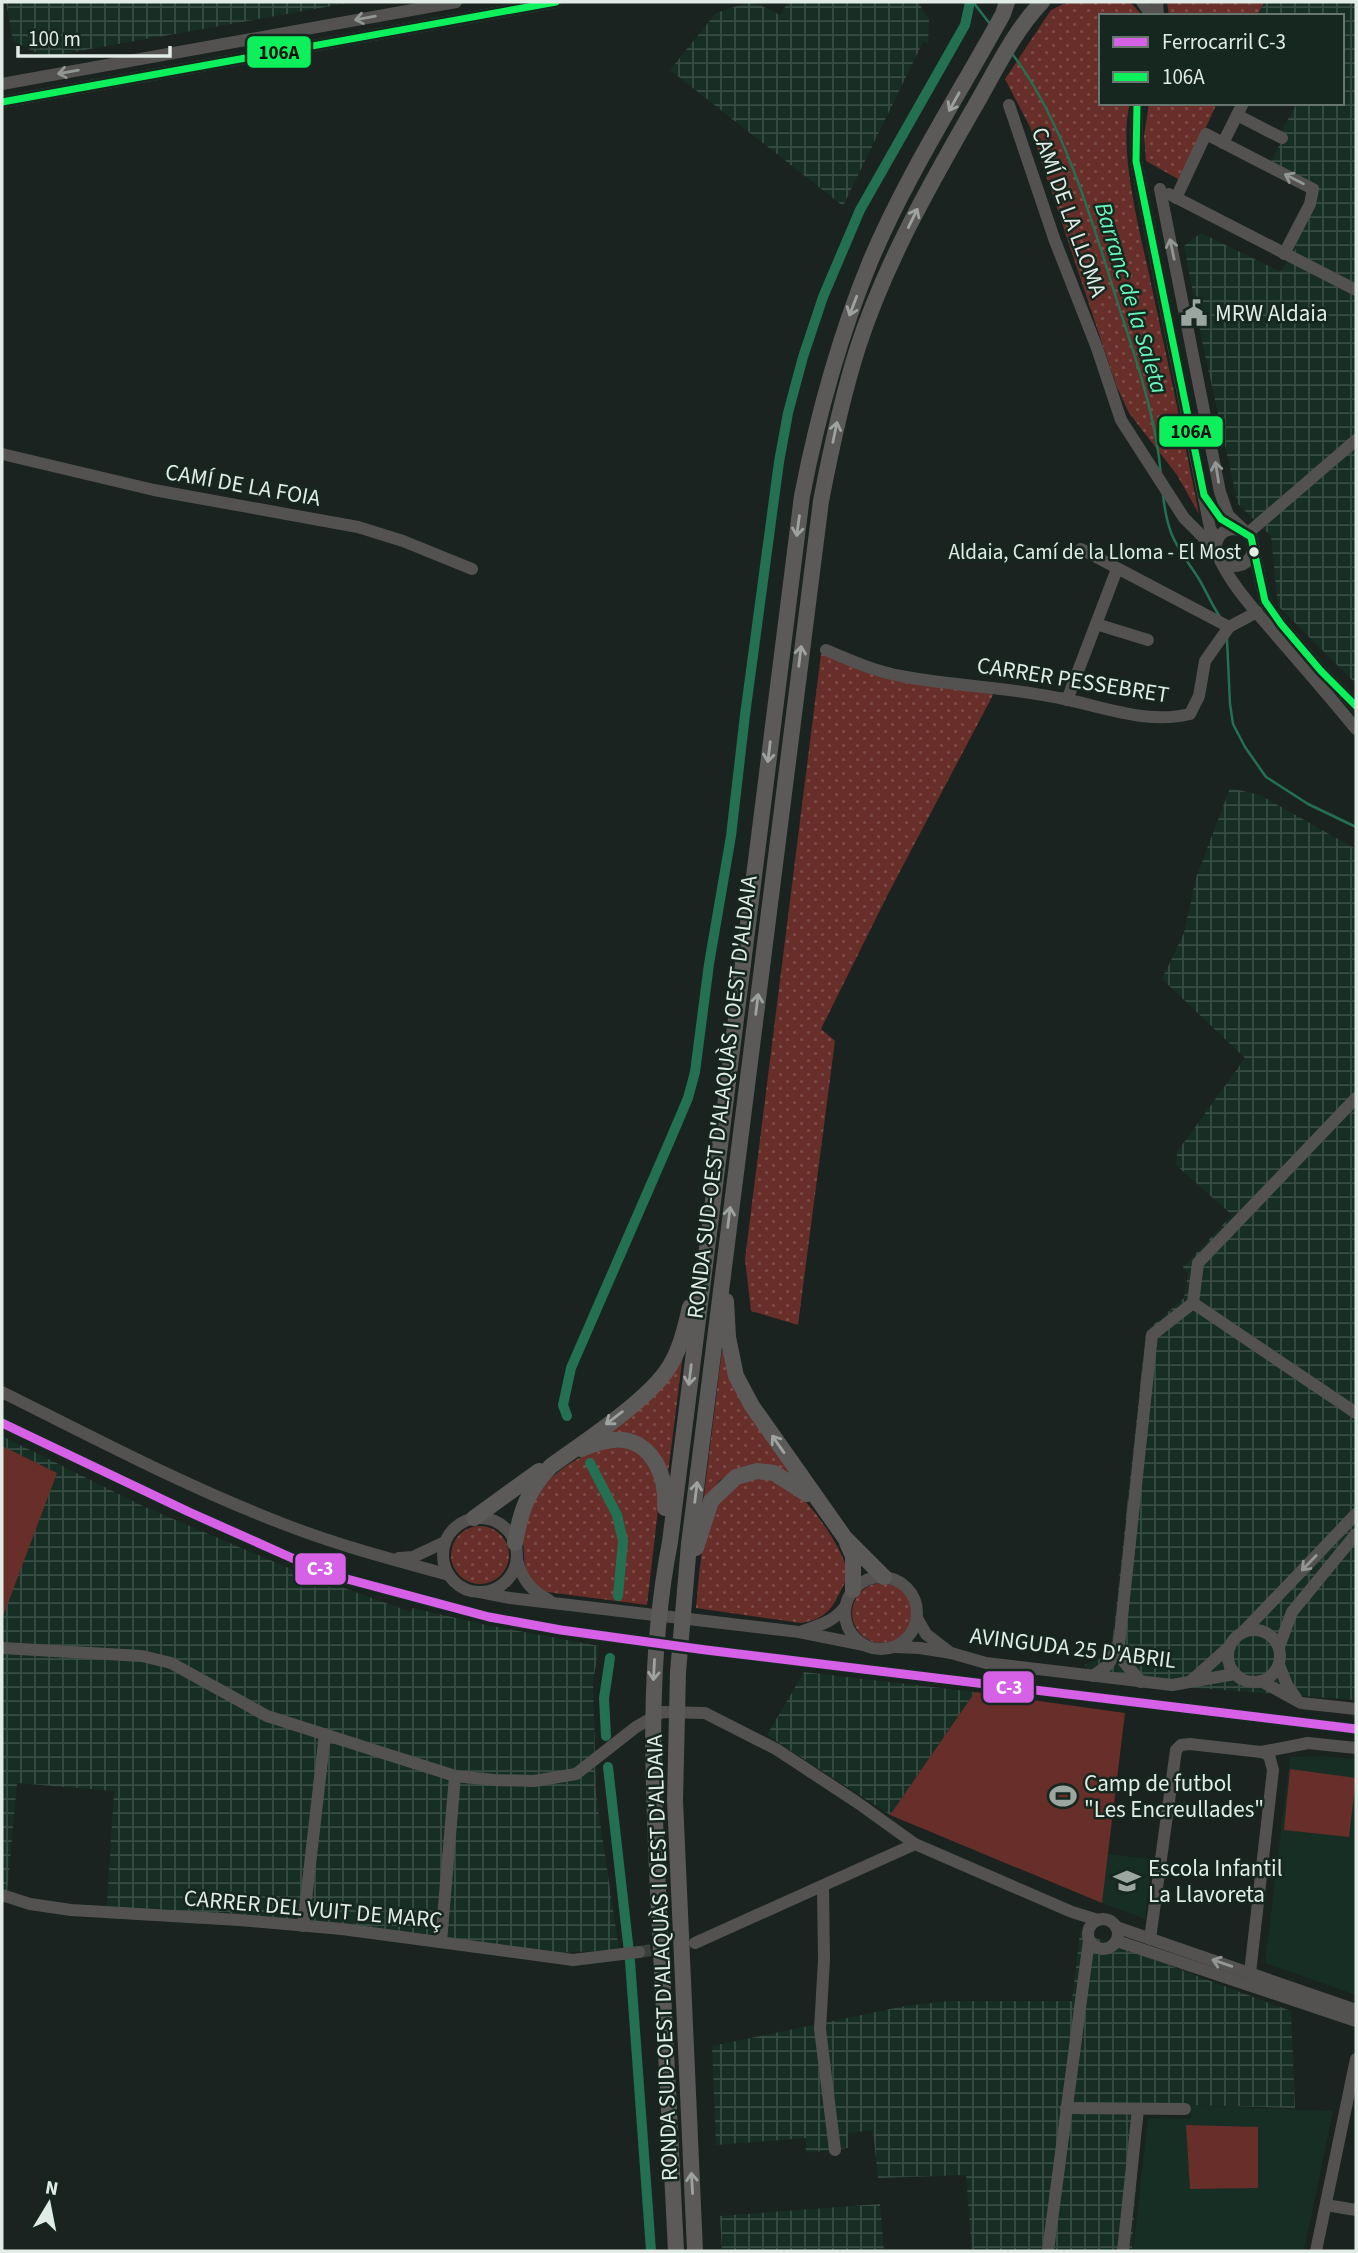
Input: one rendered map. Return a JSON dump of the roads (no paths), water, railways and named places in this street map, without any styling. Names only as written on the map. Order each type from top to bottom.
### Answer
[{"type":"main road","name":"RONDA SUD-OEST D'ALAQUÀS I OEST D'ALDAIA","points":[[695,2251],[675,1764],[678,1672],[689,1544],[821,501],[836,426],[859,346],[888,270],[922,198],[1017,34],[1042,2]]},
{"type":"main road","name":"RONDA SUD-OEST D'ALAQUÀS I OEST D'ALDAIA","points":[[676,2251],[652,1764],[653,1670],[796,538],[816,422],[840,339],[871,260],[905,189],[1005,8]]},
{"type":"main road","points":[[474,1518],[532,1476],[551,1466],[644,1395],[666,1372],[683,1338],[690,1306],[701,1283]]},
{"type":"main road","points":[[721,1285],[727,1303],[728,1337],[736,1376],[752,1406],[845,1538],[884,1577]]},
{"type":"main road","points":[[566,1455],[613,1440],[633,1444],[651,1456],[662,1475],[665,1490],[660,1557],[663,1578]]},
{"type":"main road","points":[[515,1543],[524,1504],[530,1491],[551,1466]]},
{"type":"main road","points":[[687,1584],[710,1501],[730,1480],[748,1472],[774,1473],[816,1500]]},
{"type":"main road","points":[[845,1538],[853,1556],[853,1590]]},
{"type":"street","points":[[2,84],[456,2]]},
{"type":"street","points":[[2,102],[556,2]]},
{"type":"street","name":"CAMÍ DE LA LLOMA","points":[[1009,105],[1055,241],[1097,348],[1121,420],[1184,518],[1205,538],[1217,543]]},
{"type":"street","points":[[1136,105],[1136,161],[1210,528],[1220,559],[1256,612],[1356,729]]},
{"type":"street","points":[[1223,143],[1240,109],[1282,138]]},
{"type":"street","points":[[1175,198],[1206,134],[1313,189],[1310,204],[1284,254]]},
{"type":"street","points":[[1356,290],[1160,190],[1220,492],[1227,515],[1247,536],[1265,601],[1321,671],[1356,706]]},
{"type":"street","points":[[1247,536],[1356,440]]},
{"type":"street","name":"CAMÍ DE LA FOIA","points":[[2,454],[154,490],[358,527],[403,541],[472,569]]},
{"type":"street","points":[[1204,495],[1220,519],[1247,536],[1251,559],[1241,565],[1230,565],[1220,559]]},
{"type":"street","points":[[1217,543],[1226,531],[1247,536]]},
{"type":"street","points":[[1081,549],[1229,627]]},
{"type":"street","points":[[1067,699],[1117,569]]},
{"type":"street","name":"CARRER PESSEBRET","points":[[825,650],[871,669],[901,677],[994,687],[1067,699],[1122,713],[1170,719],[1189,714],[1199,696],[1205,662],[1229,627],[1256,612]]},
{"type":"street","points":[[1096,624],[1148,640]]},
{"type":"street","points":[[1141,1682],[1124,1662],[1119,1645],[1152,1335],[1193,1303],[1198,1263],[1356,1098]]},
{"type":"street","points":[[1193,1303],[1356,1413]]},
{"type":"street","points":[[2,1392],[166,1473],[246,1509],[324,1539],[449,1575],[462,1588],[559,1604],[799,1632],[884,1649],[894,1647],[909,1636],[917,1618],[917,1607],[913,1595],[895,1580],[872,1578],[853,1590],[838,1616],[827,1624],[799,1632]]},
{"type":"street","points":[[1279,1665],[1272,1675],[1261,1681],[1247,1681],[1235,1674],[1228,1657],[1230,1646],[1235,1637],[1243,1632],[1356,1514]]},
{"type":"street","points":[[449,1575],[443,1553],[445,1542],[457,1526],[474,1518],[495,1521],[511,1534],[524,1580],[533,1591],[559,1604]]},
{"type":"street","points":[[1301,1703],[1292,1693],[1279,1665],[1279,1647],[1292,1612],[1356,1534]]},
{"type":"street","points":[[388,1558],[413,1557],[445,1542]]},
{"type":"street","points":[[480,1592],[498,1588],[505,1583],[517,1560]]},
{"type":"street","points":[[845,1607],[848,1629],[855,1639],[864,1645]]},
{"type":"street","name":"AVINGUDA 25 D'ABRIL","points":[[917,1618],[926,1634],[951,1653]]},
{"type":"street","points":[[1243,1632],[1257,1629],[1264,1631],[1276,1640],[1279,1647]]},
{"type":"street","points":[[1093,1676],[1108,1665],[1119,1645]]},
{"type":"street","name":"AVINGUDA 25 D'ABRIL","points":[[1189,1682],[1230,1646]]},
{"type":"street","name":"AVINGUDA 25 D'ABRIL","points":[[894,1647],[920,1647],[982,1662],[1176,1685],[1235,1674]]},
{"type":"street","points":[[2,1648],[142,1656],[171,1663],[267,1716],[454,1776],[534,1782],[576,1774],[636,1727],[662,1712],[705,1713],[771,1746],[915,1844],[1072,1912],[1098,1920],[1109,1920],[1116,1927],[1356,2010]]},
{"type":"street","points":[[1261,1681],[1301,1703],[1356,1709]]},
{"type":"street","points":[[303,1926],[325,1734]]},
{"type":"street","points":[[1261,1752],[1308,1743],[1356,1748]]},
{"type":"street","points":[[1150,1938],[1176,1750],[1181,1745],[1190,1744],[1261,1752],[1269,1755],[1273,1770],[1250,1973]]},
{"type":"street","points":[[441,1942],[454,1776]]},
{"type":"street","points":[[695,1943],[915,1844]]},
{"type":"street","points":[[823,1886],[824,1960],[820,2029],[835,2150]]},
{"type":"street","name":"CARRER DEL VUIT DE MARÇ","points":[[2,1895],[30,1905],[71,1910],[303,1926],[573,1959],[639,1952]]},
{"type":"street","points":[[1072,1912],[1088,1937],[1100,1949],[1113,1945],[1356,2021]]},
{"type":"street","points":[[1048,2251],[1088,1937],[1091,1925],[1098,1920]]},
{"type":"street","points":[[1084,1967],[1113,1945],[1116,1927]]},
{"type":"street","points":[[1316,2251],[1351,2108],[1356,2059]]},
{"type":"street","points":[[1066,2108],[1185,2109]]},
{"type":"street","points":[[1123,2251],[1138,2109]]},
{"type":"street","points":[[1326,2205],[1356,2210]]},
{"type":"waterway","points":[[567,1416],[563,1405],[571,1368],[688,1098],[695,1072],[709,964],[731,836],[779,462],[788,413],[803,357],[823,297],[860,210],[965,25],[970,2]]},
{"type":"waterway","name":"Barranc de la Saleta","points":[[973,2],[990,24]]},
{"type":"waterway","name":"Barranc de la Saleta","points":[[1013,55],[1047,110],[1087,208],[1144,388],[1155,432],[1161,475]]},
{"type":"waterway","name":"Barranc de la Saleta","points":[[1163,495],[1174,540],[1220,617]]},
{"type":"waterway","name":"Barranc de la Saleta","points":[[1227,639],[1233,724],[1245,747],[1266,777],[1308,804],[1356,827]]},
{"type":"waterway","points":[[590,1463],[617,1515],[623,1541],[618,1596]]},
{"type":"waterway","points":[[606,1736],[604,1698],[610,1658]]},
{"type":"waterway","points":[[608,1767],[630,1961],[651,2251]]},
{"type":"tunnel","points":[[639,1952],[688,1944]]},
{"type":"rail line","name":"C-3","points":[[2,1423],[292,1558],[347,1579],[489,1617],[706,1650],[1356,1729]]},
{"type":"place","name":"MRW Aldaia","points":[[1194,313]]},
{"type":"place","name":"Aldaia, Camí de la Lloma - El Most","points":[[1254,552]]},
{"type":"place","name":"Camp de futbol \"Les Encreullades\"","points":[[1063,1796]]},
{"type":"place","name":"Escola Infantil La Llavoreta","points":[[1127,1881]]}]
